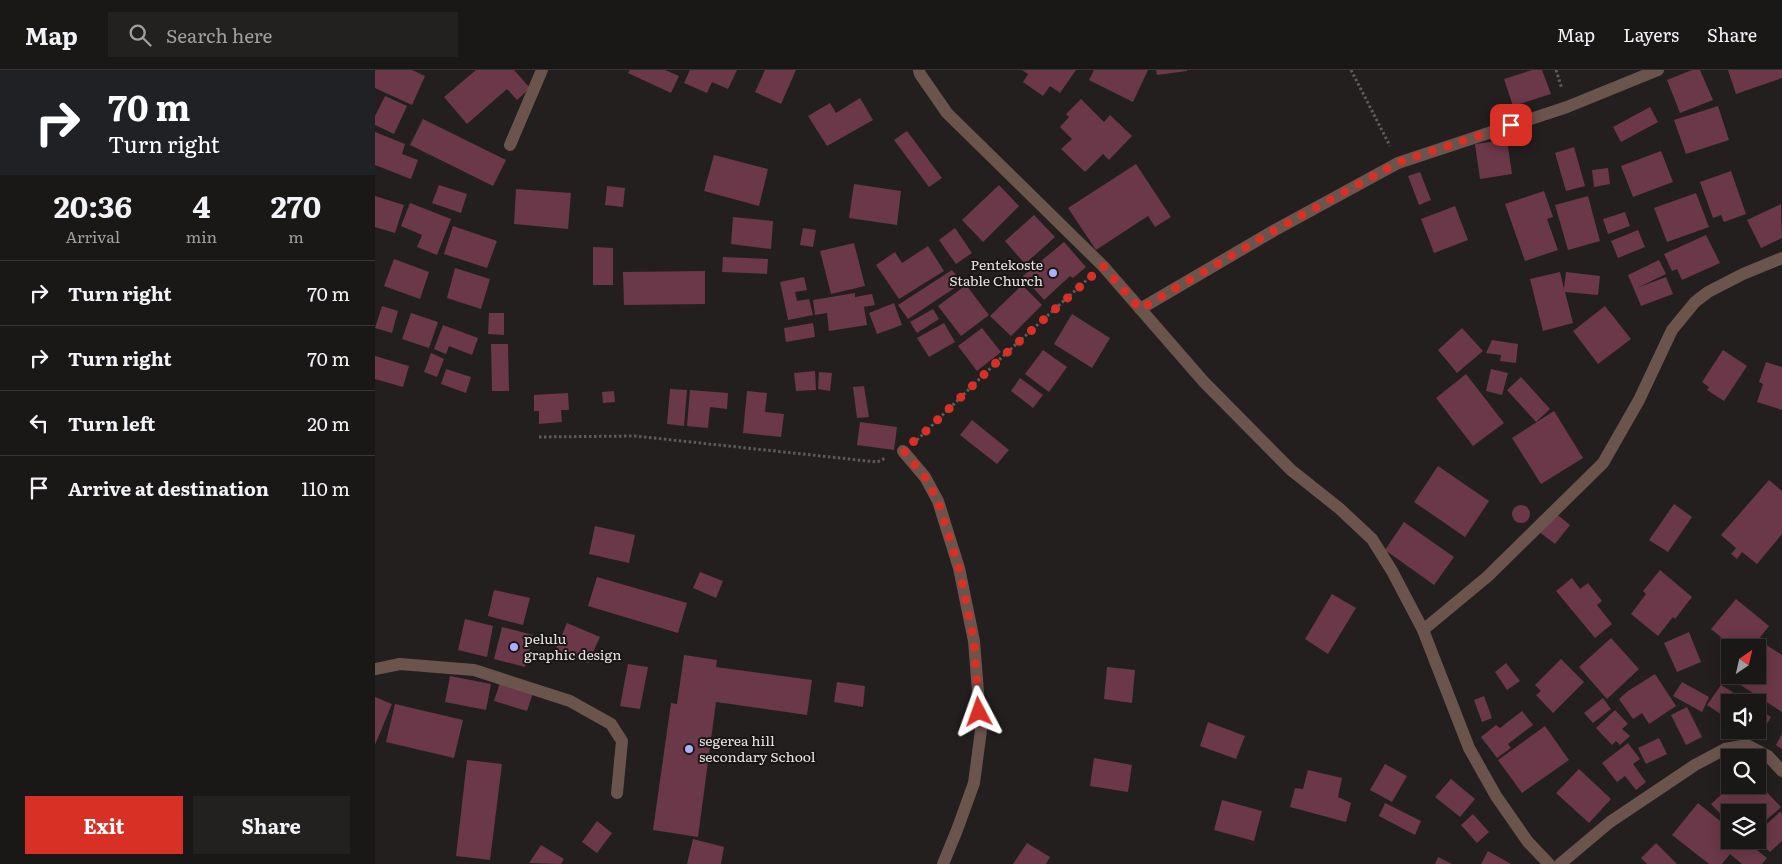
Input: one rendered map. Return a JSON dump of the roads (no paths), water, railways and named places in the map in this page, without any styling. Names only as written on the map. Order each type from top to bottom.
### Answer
[{"type":"street","points":[[510,145],[542,70]]},
{"type":"street","points":[[919,70],[947,113],[1103,266],[1203,382],[1291,470],[1340,509],[1372,539],[1392,571],[1423,630],[1469,748],[1495,796],[1528,842],[1549,864]]},
{"type":"street","points":[[1140,309],[1275,230],[1399,162],[1567,106],[1658,70]]},
{"type":"street","points":[[1423,630],[1487,577],[1603,463],[1639,400],[1672,330],[1695,302],[1708,292],[1743,274],[1782,258]]},
{"type":"street","points":[[903,450],[925,477],[938,501],[959,568],[974,641],[981,730],[974,783],[943,864]]},
{"type":"street","points":[[375,669],[400,664],[474,670],[571,701],[611,724],[621,741],[617,793]]},
{"type":"street","points":[[1560,864],[1609,822],[1695,765],[1725,749],[1747,745],[1768,756],[1782,771]]},
{"type":"place","name":"Pentekoste Stable Church","points":[[1053,273]]},
{"type":"place","name":"pelulu graphic design","points":[[514,647]]},
{"type":"place","name":"segerea hill secondary School","points":[[689,749]]}]
